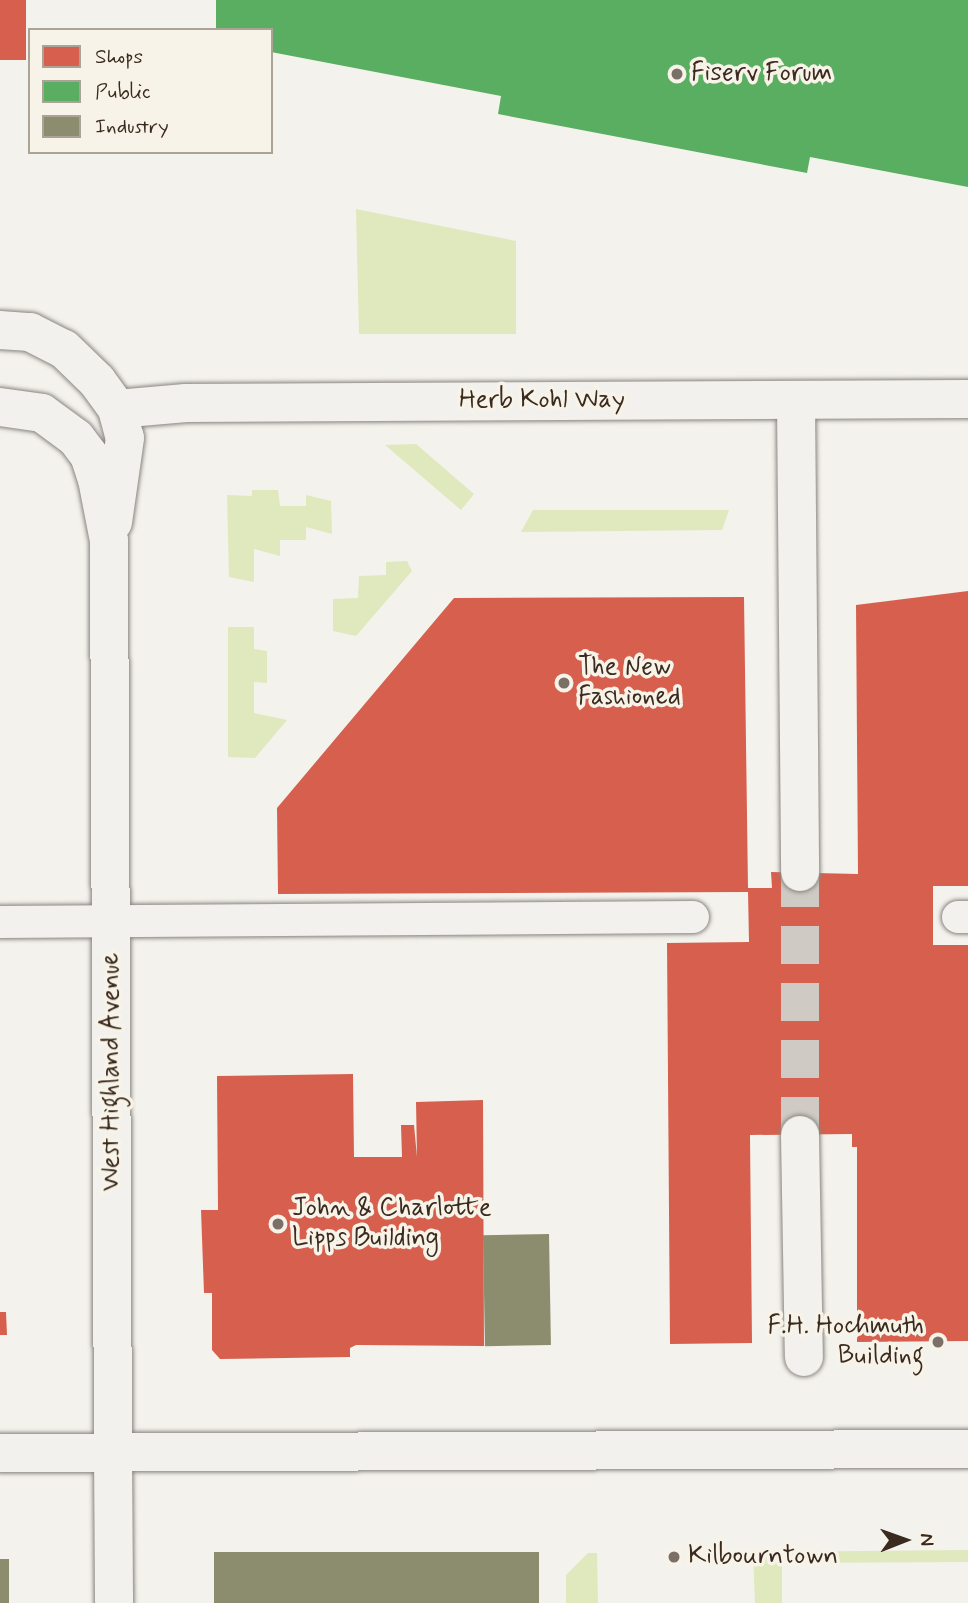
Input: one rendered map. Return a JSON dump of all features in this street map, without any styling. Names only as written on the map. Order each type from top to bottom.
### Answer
[{"type":"street","name":"West Highland Avenue","points":[[6,330],[30,332],[64,349],[97,381],[117,409],[124,452],[108,541]]},
{"type":"street","name":"Herb Kohl Way","points":[[117,409],[180,403],[968,399]]},
{"type":"street","points":[[796,400],[800,872]]},
{"type":"street","name":"West Highland Avenue","points":[[4,407],[42,413],[76,438],[89,455],[97,480],[108,541],[114,1603]]},
{"type":"street","points":[[800,1135],[804,1357]]},
{"type":"street","points":[[0,1453],[968,1449]]},
{"type":"lane","points":[[0,922],[692,917]]},
{"type":"green space","points":[[356,209],[516,241],[516,334],[359,334]]},
{"type":"green space","points":[[416,444],[474,494],[461,510],[385,445]]},
{"type":"green space","points":[[252,490],[278,490],[280,506],[306,506],[306,495],[331,501],[332,534],[306,527],[306,540],[280,540],[280,556],[254,549],[254,582],[229,577],[227,495],[252,496]]},
{"type":"green space","points":[[533,510],[729,510],[722,530],[521,532]]},
{"type":"green space","points":[[407,561],[412,571],[356,636],[333,631],[333,599],[358,598],[359,576],[386,575],[386,562]]},
{"type":"green space","points":[[228,627],[254,627],[254,649],[267,651],[267,683],[254,682],[254,713],[287,720],[255,758],[228,757]]},
{"type":"green space","points":[[968,1550],[968,1562],[782,1563],[782,1603],[755,1603],[753,1552]]},
{"type":"green space","points":[[588,1553],[597,1553],[598,1603],[566,1603],[566,1575]]},
{"type":"building: Shops","points":[[0,0],[26,0],[26,60],[0,60]]},
{"type":"building: Shops","points":[[968,591],[968,886],[933,886],[933,945],[968,945],[968,1341],[857,1342],[857,1147],[852,1147],[852,1134],[750,1135],[752,1343],[670,1344],[667,943],[749,942],[748,892],[278,894],[277,808],[454,598],[744,597],[748,888],[772,888],[771,872],[858,874],[856,605]]},
{"type":"building: Shops","points":[[353,1074],[354,1157],[402,1157],[401,1125],[414,1125],[417,1157],[416,1102],[483,1100],[484,1346],[356,1345],[350,1348],[350,1357],[220,1359],[212,1350],[212,1293],[204,1293],[201,1210],[218,1210],[217,1076]]},
{"type":"building: Shops","points":[[0,1312],[6,1312],[7,1335],[0,1335]]},
{"type":"building: Public","name":"Fiserv Forum","points":[[216,0],[968,0],[968,187],[810,157],[807,173],[498,114],[501,96],[273,52],[273,28],[216,28]]},
{"type":"building: Industry","points":[[549,1234],[551,1345],[485,1346],[483,1235]]},
{"type":"building: Industry","points":[[214,1552],[539,1552],[539,1603],[214,1603]]},
{"type":"building: Industry","points":[[0,1559],[9,1559],[9,1603],[0,1603]]},
{"type":"tunnel","points":[[800,872],[800,1135]]},
{"type":"place","name":"Fiserv Forum","points":[[677,74]]},
{"type":"place","name":"The New Fashioned","points":[[564,683]]},
{"type":"place","name":"John & Charlotte Lipps Building","points":[[278,1224]]},
{"type":"place","name":"F.H. Hochmuth Building","points":[[938,1342]]},
{"type":"place","name":"Kilbourntown","points":[[674,1557]]}]
